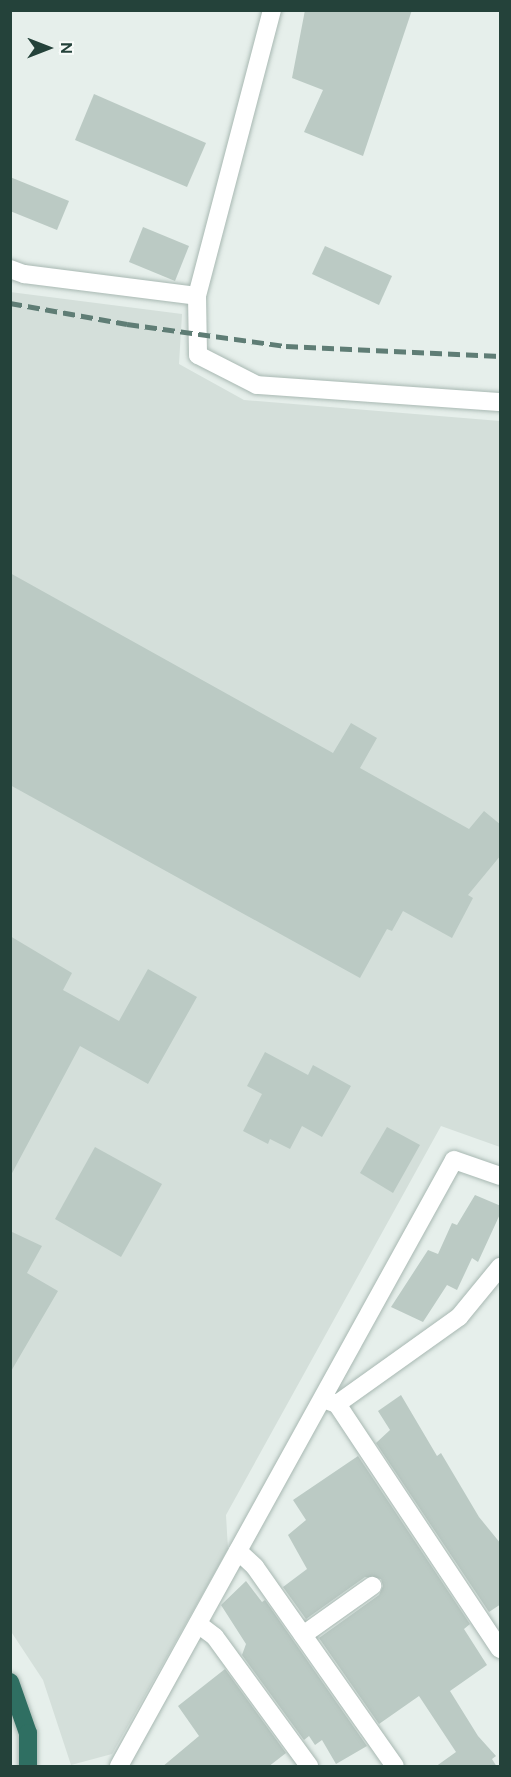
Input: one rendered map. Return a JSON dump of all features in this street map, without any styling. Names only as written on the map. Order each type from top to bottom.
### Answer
[{"type":"highway","points":[[10,1682],[28,1734],[28,1767]]},
{"type":"street","points":[[272,10],[197,296],[198,355],[257,385],[501,402]]},
{"type":"street","points":[[10,269],[24,274],[197,296]]},
{"type":"street","points":[[119,1767],[238,1551],[329,1401],[454,1160],[501,1176]]},
{"type":"street","points":[[329,1401],[459,1317],[501,1267]]},
{"type":"street","points":[[329,1401],[501,1649]]},
{"type":"street","points":[[238,1551],[255,1567],[395,1767]]},
{"type":"street","points":[[303,1635],[372,1586]]},
{"type":"street","points":[[198,1624],[215,1637],[309,1767]]},
{"type":"shaded area","points":[[10,292],[182,314],[179,364],[244,400],[500,421],[500,1147],[441,1126],[226,1515],[228,1549],[112,1754],[71,1765],[43,1680],[10,1630]]},
{"type":"building","points":[[305,10],[412,10],[363,156],[304,132],[323,90],[292,78]]},
{"type":"building","points":[[94,94],[206,143],[187,187],[75,140]]},
{"type":"building","points":[[10,177],[69,201],[57,230],[10,211]]},
{"type":"building","points":[[143,227],[189,246],[175,281],[129,262]]},
{"type":"building","points":[[325,246],[392,276],[379,305],[312,274]]},
{"type":"building","points":[[10,573],[333,753],[351,723],[377,738],[360,768],[469,829],[484,811],[501,825],[501,855],[468,895],[473,898],[452,938],[403,911],[392,931],[387,929],[360,978],[10,785]]},
{"type":"building","points":[[10,936],[72,973],[63,990],[119,1021],[148,969],[197,997],[148,1084],[80,1046],[10,1177]]},
{"type":"building","points":[[265,1052],[308,1075],[313,1065],[351,1086],[322,1137],[302,1126],[290,1149],[270,1139],[268,1144],[243,1131],[262,1094],[247,1086]]},
{"type":"building","points":[[387,1127],[420,1145],[393,1193],[360,1173]]},
{"type":"building","points":[[95,1147],[162,1184],[121,1257],[55,1219]]},
{"type":"building","points":[[475,1195],[501,1206],[501,1212],[478,1262],[472,1258],[457,1290],[447,1285],[423,1322],[391,1307],[428,1250],[438,1254],[452,1223],[457,1225]]},
{"type":"building","points":[[10,1231],[42,1246],[27,1273],[58,1291],[10,1373]]},
{"type":"building","points":[[401,1395],[437,1456],[441,1453],[479,1517],[501,1544],[501,1604],[489,1612],[376,1443],[390,1430],[378,1411]]},
{"type":"building","points":[[358,1456],[470,1624],[464,1629],[487,1665],[450,1691],[478,1736],[496,1756],[492,1759],[497,1767],[435,1767],[456,1752],[419,1696],[379,1724],[319,1638],[379,1595],[383,1586],[381,1579],[365,1577],[306,1619],[283,1587],[307,1569],[288,1535],[306,1520],[293,1500]]},
{"type":"building","points":[[246,1581],[262,1602],[265,1600],[367,1746],[336,1764],[322,1740],[315,1745],[309,1736],[304,1740],[242,1655],[246,1644],[221,1605]]},
{"type":"building","points":[[225,1669],[286,1753],[268,1767],[162,1767],[199,1736],[178,1706]]},
{"type":"railway","points":[[10,303],[127,324],[286,346],[500,356]]}]
